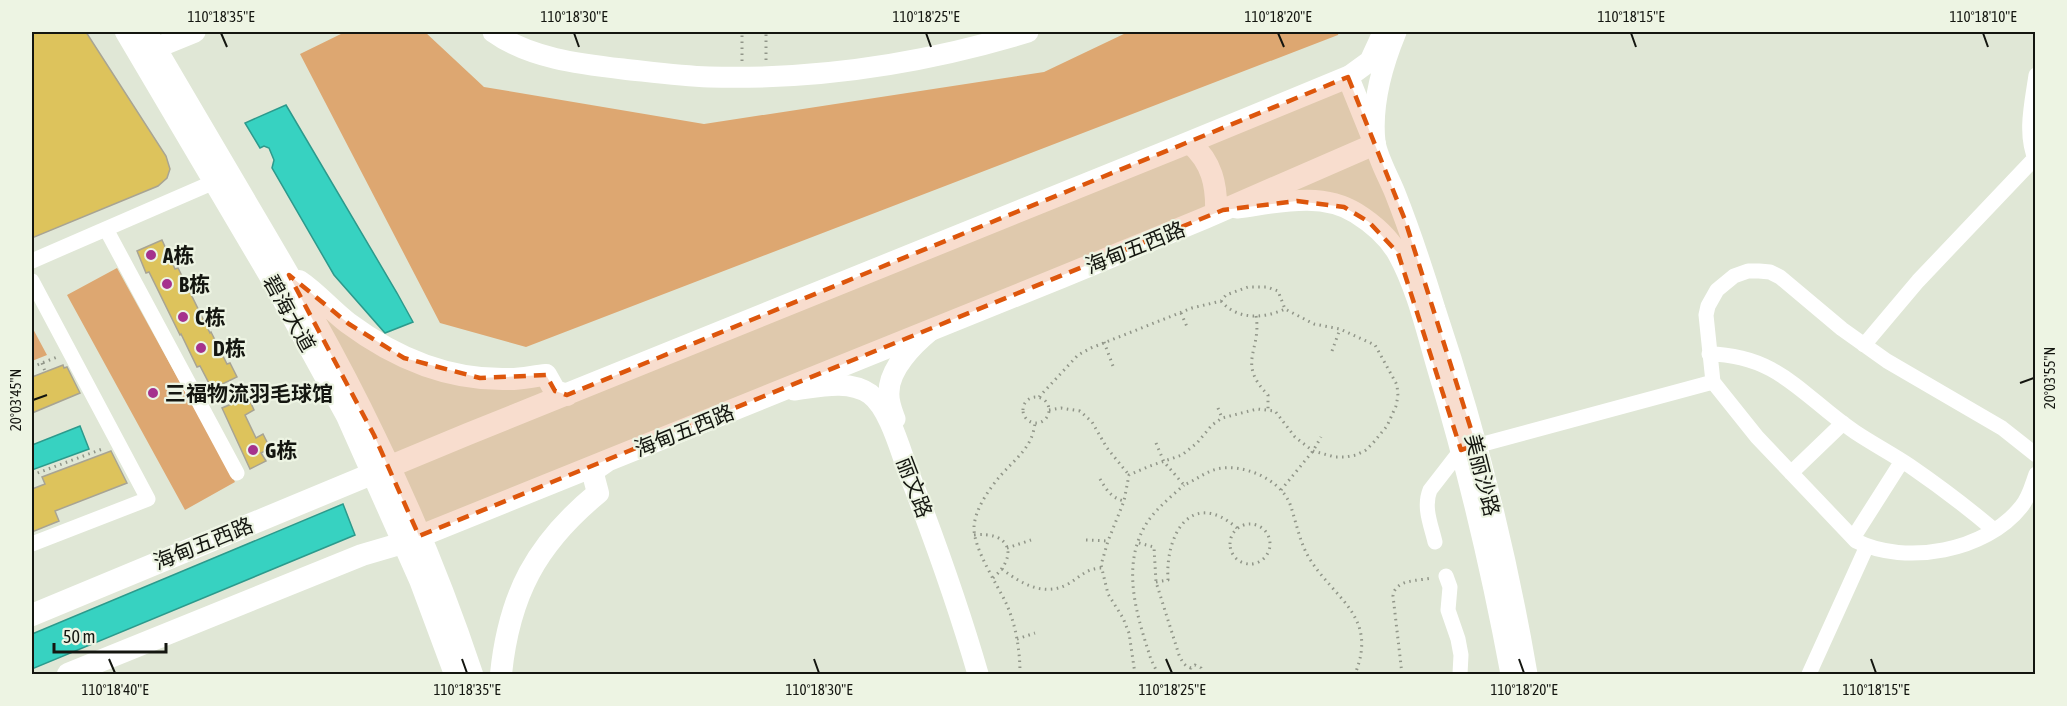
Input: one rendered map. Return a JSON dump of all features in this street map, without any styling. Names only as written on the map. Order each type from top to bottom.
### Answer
[{"type":"main road","name":"碧海大道","points":[[141,38],[214,182],[273,281],[358,440],[381,471]]},
{"type":"main road","name":"碧海大道","points":[[141,38],[289,275],[338,363],[411,540],[454,621],[472,675]]},
{"type":"main road","name":"海甸五西路","points":[[32,614],[1348,77]]},
{"type":"main road","points":[[1348,77],[1375,144]]},
{"type":"main road","points":[[1199,139],[1202,155],[1212,173],[1220,212]]},
{"type":"main road","name":"海甸五西路","points":[[68,675],[362,555],[411,540],[779,392],[1220,212],[1375,144]]},
{"type":"main road","points":[[289,275],[306,286],[349,324],[404,358],[452,374],[480,378],[510,379],[546,375],[555,391],[567,395]]},
{"type":"main road","points":[[501,675],[505,636],[524,580],[540,554],[563,526],[598,493],[593,474],[597,468],[608,461]]},
{"type":"main road","name":"碧海大道","points":[[411,540],[428,600],[455,675]]},
{"type":"street","points":[[141,38],[195,32]]},
{"type":"street","points":[[493,32],[517,46],[564,60],[595,66],[710,77],[777,76],[868,68],[936,56],[1028,32]]},
{"type":"street","points":[[510,32],[540,46],[596,59],[689,68],[742,69],[846,63],[914,53],[1000,32]]},
{"type":"street","points":[[1348,77],[1370,61],[1383,32]]},
{"type":"street","points":[[1396,32],[1382,70],[1378,92],[1375,144],[1405,220],[1418,282]]},
{"type":"street","points":[[1864,345],[1910,290],[2035,160],[2030,142],[2030,122],[2036,75]]},
{"type":"street","points":[[32,261],[214,182]]},
{"type":"street","points":[[1220,212],[1279,202],[1314,200],[1344,207],[1369,222],[1390,243],[1418,282]]},
{"type":"street","points":[[106,229],[237,472]]},
{"type":"street","points":[[2036,455],[2013,435],[1887,361],[1814,306],[1785,280],[1770,272],[1748,271],[1734,276],[1725,282],[1708,306],[1706,323],[1713,382],[1743,421],[1791,473],[1853,538],[1868,546],[1894,551],[1939,552],[1971,542],[2011,518],[2022,506],[2036,474]]},
{"type":"street","points":[[32,281],[148,499],[32,544]]},
{"type":"street","name":"美丽沙路","points":[[1418,282],[1512,597],[1527,675]]},
{"type":"street","name":"丽文路","points":[[932,329],[900,363],[890,383],[889,400],[954,575],[985,675]]},
{"type":"street","points":[[1709,354],[1738,356],[1769,368],[1808,394],[1843,423],[1952,496],[1994,530]]},
{"type":"street","points":[[1435,542],[1427,498],[1430,490],[1469,448],[1713,382]]},
{"type":"street","name":"丽文路","points":[[779,392],[822,386],[846,386],[870,394],[880,404],[945,566],[978,675]]},
{"type":"street","points":[[1791,473],[1843,423]]},
{"type":"street","name":"美丽沙路","points":[[1469,448],[1482,531],[1511,675]]},
{"type":"street","points":[[1853,538],[1902,461]]},
{"type":"street","points":[[1809,675],[1868,546]]},
{"type":"street","points":[[1446,576],[1450,587],[1448,610],[1461,655],[1460,675]]},
{"type":"path","points":[[742,32],[742,69]]},
{"type":"path","points":[[766,32],[766,69]]},
{"type":"path","points":[[1039,397],[1078,355],[1104,342],[1192,308],[1221,301],[1226,295],[1248,287],[1267,287],[1278,291],[1285,309],[1314,324],[1340,329],[1375,345],[1397,385],[1396,406],[1386,426],[1366,450],[1356,455],[1335,457],[1313,451],[1295,437],[1275,411],[1268,409],[1246,411],[1222,418],[1182,455],[1129,476]]},
{"type":"path","points":[[1221,301],[1228,310],[1241,315],[1274,314],[1285,309]]},
{"type":"path","points":[[1181,313],[1188,329]]},
{"type":"path","points":[[1256,316],[1258,328],[1251,363],[1256,381],[1268,394],[1268,409]]},
{"type":"path","points":[[1332,351],[1340,329]]},
{"type":"path","points":[[1104,342],[1113,366]]},
{"type":"path","points":[[32,367],[70,352]]},
{"type":"path","points":[[42,363],[46,374]]},
{"type":"path","points":[[1039,397],[1046,401],[1049,410],[1046,418],[1035,423],[1027,419],[1023,408],[1030,398],[1039,397]]},
{"type":"path","points":[[1049,410],[1061,408],[1080,411],[1092,422],[1107,448],[1129,476],[1124,501],[1108,541],[1102,568],[1108,594],[1123,618],[1129,633],[1135,675]]},
{"type":"path","points":[[1218,408],[1222,418]]},
{"type":"path","points":[[1020,675],[1017,639],[1009,611],[974,535],[975,521],[982,503],[1001,475],[1026,450],[1035,423]]},
{"type":"path","points":[[1281,490],[1322,437]]},
{"type":"path","points":[[1156,442],[1164,462],[1184,485]]},
{"type":"path","points":[[32,475],[118,443]]},
{"type":"path","points":[[88,454],[89,459]]},
{"type":"path","points":[[1159,674],[1149,654],[1135,606],[1132,567],[1143,531],[1150,519],[1184,485],[1208,472],[1229,467],[1259,475],[1275,484],[1289,503],[1308,557],[1346,603],[1358,626],[1363,642],[1355,675]]},
{"type":"path","points":[[52,468],[53,473]]},
{"type":"path","points":[[1100,479],[1108,493],[1124,501]]},
{"type":"path","points":[[1156,582],[1168,580],[1168,560],[1172,539],[1182,523],[1189,517],[1198,513],[1215,514],[1237,528]]},
{"type":"path","points":[[1249,524],[1266,531],[1270,537],[1270,549],[1263,560],[1257,563],[1243,563],[1232,554],[1230,541],[1237,528],[1249,524]]},
{"type":"path","points":[[974,535],[1000,538],[1007,548],[1009,555],[1002,569],[993,579]]},
{"type":"path","points":[[1007,548],[1030,540]]},
{"type":"path","points":[[1086,540],[1108,541]]},
{"type":"path","points":[[1139,543],[1154,547],[1156,582],[1179,655],[1191,668]]},
{"type":"path","points":[[1002,569],[1033,588],[1044,589],[1068,584],[1084,572],[1102,568]]},
{"type":"path","points":[[1402,675],[1394,590],[1400,584],[1446,576]]},
{"type":"path","points":[[1017,639],[1035,633]]},
{"type":"path","points":[[1189,675],[1191,668],[1195,665],[1202,670],[1202,675]]},
{"type":"highlighted area","points":[[1348,77],[1405,220],[1476,445],[1461,450],[1398,253],[1369,222],[1344,207],[1297,201],[1223,210],[419,536],[374,435],[289,275],[349,324],[404,358],[480,378],[546,375],[555,391],[567,395]]},
{"type":"shaded area","points":[[345,32],[425,32],[484,87],[704,124],[1044,72],[1128,32],[1339,32],[1338,35],[526,347],[440,323],[300,54]]},
{"type":"shaded area","name":"三福物流羽毛球馆","points":[[117,268],[235,482],[185,510],[67,295]]},
{"type":"shaded area","points":[[32,327],[47,355],[32,361]]},
{"type":"water","points":[[286,105],[413,322],[385,333],[334,275],[272,168],[274,160],[269,148],[264,146],[260,148],[245,123]]},
{"type":"water","points":[[80,426],[89,449],[32,470],[32,445]]},
{"type":"water","points":[[343,504],[355,535],[32,669],[32,634]]},
{"type":"building","points":[[32,32],[86,32],[166,156],[170,169],[167,178],[158,186],[32,238]]},
{"type":"building","points":[[162,240],[210,333],[237,377],[212,389],[200,366],[197,367],[149,272],[146,273],[137,251]]},
{"type":"building","points":[[63,365],[64,368],[67,367],[80,393],[32,413],[32,377]]},
{"type":"building","points":[[248,397],[254,410],[245,415],[256,438],[263,434],[270,448],[261,453],[266,461],[250,469],[222,408]]},
{"type":"building","points":[[111,451],[127,483],[55,511],[59,521],[32,532],[32,489],[45,484],[42,477]]},
{"type":"place","name":"A栋","points":[[151,255]]},
{"type":"place","name":"B栋","points":[[167,284]]},
{"type":"place","name":"C栋","points":[[183,317]]},
{"type":"place","name":"D栋","points":[[201,348]]},
{"type":"place","name":"三福物流羽毛球馆","points":[[153,393]]},
{"type":"place","name":"G栋","points":[[253,450]]}]
